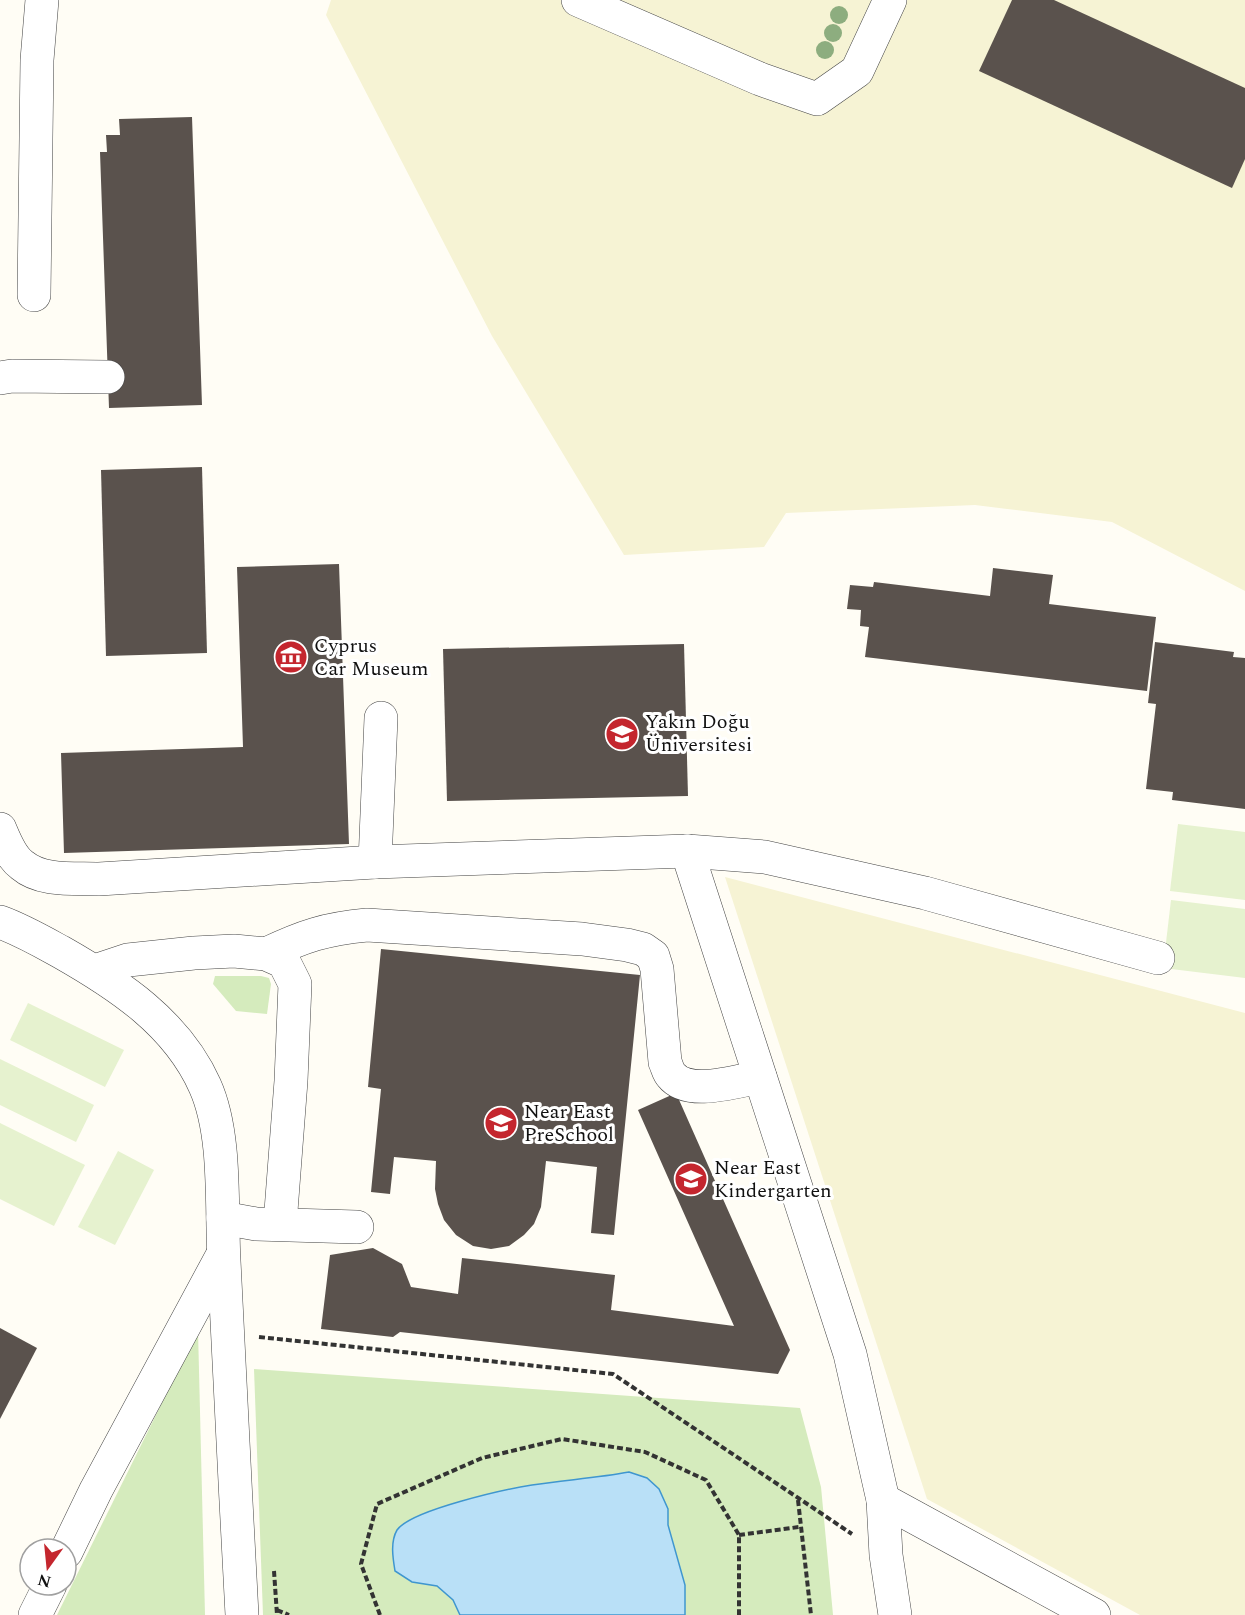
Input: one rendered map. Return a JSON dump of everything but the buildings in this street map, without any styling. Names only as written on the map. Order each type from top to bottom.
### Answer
[{"type":"street","points":[[34,296],[37,60],[42,0]]},
{"type":"street","points":[[578,0],[760,79],[817,99],[857,71],[890,0]]},
{"type":"street","points":[[4,376],[108,377]]},
{"type":"street","points":[[375,862],[381,718]]},
{"type":"street","points":[[0,829],[8,846],[21,864],[38,874],[66,878],[99,879],[375,862],[687,851],[765,856],[925,893],[1158,958]]},
{"type":"street","points":[[687,851],[850,1354],[883,1500],[886,1556],[895,1615]]},
{"type":"street","points":[[0,901],[10,926],[95,971],[148,1009],[172,1033],[190,1057],[206,1087],[215,1122],[220,1161],[242,1615]]},
{"type":"street","points":[[266,954],[302,937],[334,928],[367,925],[582,939],[643,949],[653,956],[657,969],[665,1062],[670,1075],[681,1084],[697,1088],[760,1077]]},
{"type":"street","points":[[95,971],[128,960],[234,951],[266,954],[284,962],[295,984],[291,1081],[280,1224]]},
{"type":"street","points":[[223,1218],[256,1224],[357,1227]]},
{"type":"street","points":[[73,1537],[96,1490],[223,1254]]},
{"type":"street","points":[[883,1500],[1094,1615]]},
{"type":"street","points":[[35,1615],[44,1597]]},
{"type":"path","points":[[252,1336],[613,1374],[886,1556]]},
{"type":"path","points":[[380,1615],[361,1564],[377,1504],[482,1458],[562,1439],[645,1452],[706,1480],[740,1535],[740,1615]]},
{"type":"path","points":[[798,1499],[811,1615]]},
{"type":"path","points":[[740,1535],[800,1527]]},
{"type":"path","points":[[277,1610],[289,1615]]},
{"type":"shaded area","points":[[331,0],[1245,0],[1245,591],[1112,522],[975,505],[786,513],[764,547],[624,555],[492,336],[326,15]]},
{"type":"shaded area","points":[[725,877],[1245,1013],[1245,1615],[1140,1615],[927,1499]]},
{"type":"green space","points":[[1178,824],[1245,832],[1245,900],[1170,891]]},
{"type":"green space","points":[[1171,900],[1245,909],[1245,978],[1163,968]]},
{"type":"green space","points":[[215,976],[269,978],[271,984],[267,1014],[236,1011],[213,984]]},
{"type":"green space","points":[[28,1003],[124,1050],[105,1087],[10,1040]]},
{"type":"green space","points":[[0,1059],[94,1105],[76,1142],[0,1105]]},
{"type":"green space","points":[[0,1123],[85,1165],[54,1226],[0,1199]]},
{"type":"green space","points":[[118,1151],[154,1170],[115,1245],[78,1227]]},
{"type":"green space","points":[[198,1330],[205,1615],[57,1615],[66,1597],[78,1597],[78,1573]]},
{"type":"green space","points":[[254,1369],[800,1408],[821,1487],[833,1615],[263,1615]]},
{"type":"water","points":[[629,1472],[647,1478],[659,1489],[668,1509],[668,1525],[685,1585],[685,1615],[460,1615],[453,1600],[437,1586],[412,1582],[395,1571],[393,1540],[397,1530],[420,1515],[519,1487]]},
{"type":"place","name":"Cyprus Car Museum","points":[[291,657]]},
{"type":"place","name":"Yakın Doğu Üniversitesi","points":[[622,734]]},
{"type":"place","name":"Near East PreSchool","points":[[501,1123]]},
{"type":"place","name":"Near East Kindergarten","points":[[691,1179]]}]
